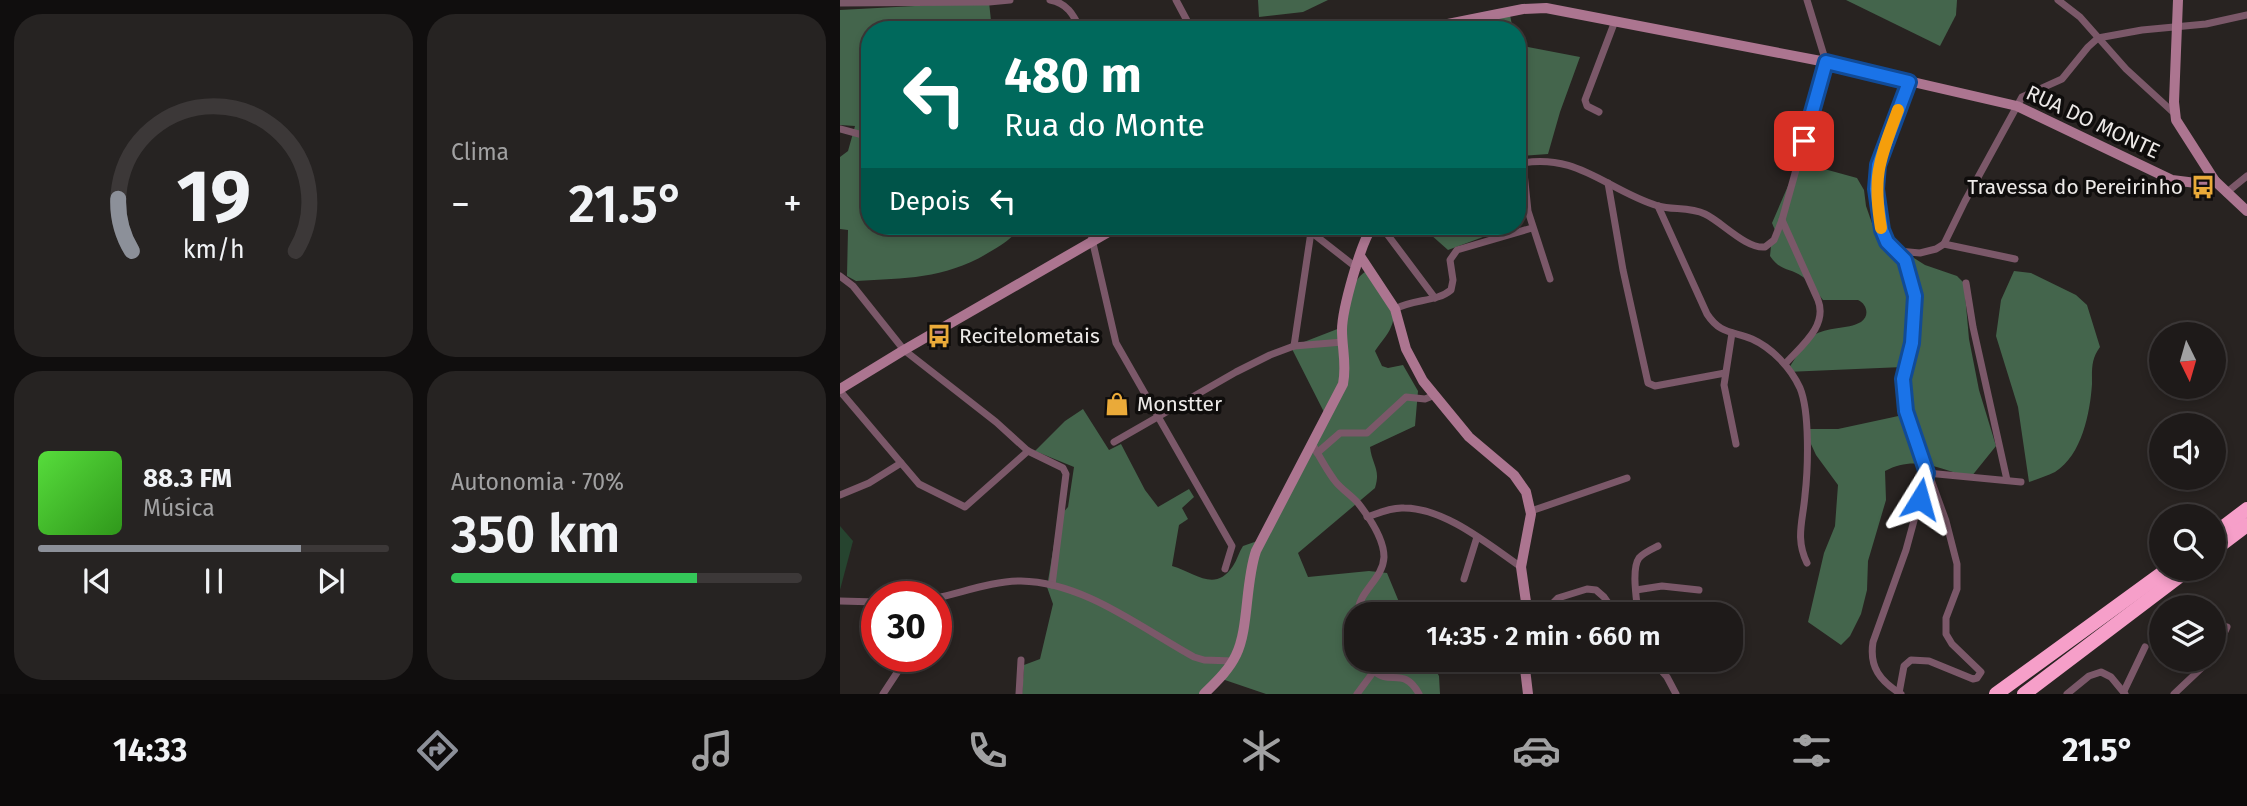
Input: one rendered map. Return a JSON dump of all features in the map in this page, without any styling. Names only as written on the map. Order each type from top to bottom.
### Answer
[{"type":"highway","points":[[2226,525],[2247,509]]},
{"type":"highway","points":[[2226,541],[2247,525]]},
{"type":"highway","points":[[1996,694],[2151,581]]},
{"type":"highway","points":[[2024,694],[2173,581]]},
{"type":"street","points":[[840,2],[967,3],[1010,0]]},
{"type":"street","points":[[1050,0],[1062,2],[1076,21]]},
{"type":"street","points":[[1176,0],[1187,21]]},
{"type":"street","points":[[1526,163],[1559,162],[1658,206],[1703,213],[1759,248],[1765,247],[1773,240],[1782,220],[1826,62],[1807,0]]},
{"type":"street","points":[[2058,0],[2080,17],[2126,69],[2174,113],[2215,181],[2247,211]]},
{"type":"street","points":[[2174,113],[2178,26],[2175,2]]},
{"type":"street","name":"RUA DO MONTE","points":[[1463,21],[1540,4],[1615,22],[1826,62],[2017,106],[2172,180],[2196,183],[2215,181]]},
{"type":"street","points":[[1898,251],[1920,253],[1944,244],[2022,97],[2067,75],[2098,38],[2206,24],[2247,15]]},
{"type":"street","points":[[1599,112],[1587,106],[1585,100],[1615,22]]},
{"type":"street","points":[[1909,82],[1881,154],[1876,178],[1882,230],[1887,242],[1905,260],[1915,296],[1912,343],[1903,379],[1904,396],[1906,411],[1946,521],[1957,564],[1957,589],[1946,618],[1946,634],[1981,671],[1977,678],[1973,679],[1929,661],[1911,660],[1905,666],[1900,693],[1890,687],[1874,670],[1871,653],[1906,550],[1927,473]]},
{"type":"street","points":[[840,129],[861,135]]},
{"type":"street","points":[[2226,193],[2247,176]]},
{"type":"street","points":[[1608,183],[1623,270],[1648,383],[1655,386],[1725,373]]},
{"type":"street","points":[[1526,201],[1532,228],[1550,279]]},
{"type":"street","points":[[1658,206],[1707,314],[1719,329],[1754,340],[1784,363],[1800,387],[1805,406],[1805,493],[1799,538],[1807,563]]},
{"type":"street","points":[[1782,220],[1821,306],[1815,330],[1784,363]]},
{"type":"street","points":[[1526,230],[1532,228]]},
{"type":"street","points":[[1091,235],[1116,343],[1233,546],[1225,569]]},
{"type":"street","points":[[1028,452],[965,507],[919,484],[840,390],[1103,235]]},
{"type":"street","points":[[1294,346],[1311,235]]},
{"type":"street","points":[[1315,235],[1357,268]]},
{"type":"street","points":[[1204,694],[1233,661],[1241,640],[1249,574],[1256,551],[1315,448],[1343,384],[1346,368],[1343,323],[1367,235]]},
{"type":"street","points":[[1388,235],[1435,298]]},
{"type":"street","points":[[1395,309],[1409,302],[1435,298],[1451,290],[1453,280],[1450,260],[1457,250],[1508,235]]},
{"type":"street","points":[[1944,244],[2015,259]]},
{"type":"street","points":[[1360,256],[1395,309],[1410,360],[1469,437],[1521,483],[1526,492],[1531,511],[1521,566],[1526,602]]},
{"type":"street","points":[[840,276],[853,286],[904,350],[996,422],[1028,452],[1063,468],[1066,474],[1052,585]]},
{"type":"street","points":[[1966,283],[1973,327],[2007,480]]},
{"type":"street","points":[[1732,333],[1724,394],[1736,444]]},
{"type":"street","points":[[1114,442],[1252,363],[1294,346],[1343,342]]},
{"type":"street","points":[[1315,448],[1340,433],[1367,433],[1406,397],[1425,400],[1435,395]]},
{"type":"street","points":[[1315,448],[1336,483],[1357,502],[1376,530],[1384,554],[1381,570],[1360,602]]},
{"type":"street","points":[[840,495],[869,483],[901,463]]},
{"type":"street","points":[[1927,473],[2021,482]]},
{"type":"street","points":[[1531,511],[1626,478]]},
{"type":"street","points":[[1367,517],[1407,507],[1446,518],[1521,566]]},
{"type":"street","points":[[1464,579],[1477,537]]},
{"type":"street","points":[[1637,602],[1638,559],[1658,546]]},
{"type":"street","points":[[952,594],[1021,581],[1052,585],[1085,596],[1194,657],[1233,661]]},
{"type":"street","points":[[1636,590],[1662,586],[1699,590]]},
{"type":"street","points":[[1554,602],[1558,598],[1587,589],[1597,590],[1608,602]]},
{"type":"street","points":[[840,601],[861,602]]},
{"type":"street","points":[[2067,694],[2088,676],[2101,673],[2111,677],[2124,693],[2145,647]]},
{"type":"street","points":[[1019,694],[1021,660]]},
{"type":"street","points":[[882,694],[897,672]]},
{"type":"street","points":[[1357,694],[1373,672]]},
{"type":"street","points":[[1375,672],[1378,675],[1407,679],[1413,683],[1419,694]]},
{"type":"street","points":[[1525,672],[1528,694]]},
{"type":"street","points":[[1663,672],[1676,694]]},
{"type":"street","points":[[2174,694],[2197,672]]},
{"type":"green space","points":[[1258,0],[1328,0],[1303,12],[1259,17]]},
{"type":"green space","points":[[1846,0],[1957,0],[1956,15],[1940,46]]},
{"type":"green space","points":[[989,2],[991,21],[861,21],[861,235],[1014,235],[1001,245],[976,260],[943,272],[856,281],[847,276],[848,230],[840,229],[840,157],[848,151],[855,126],[840,125],[840,10]]},
{"type":"green space","points":[[1510,15],[1511,21],[1482,21]]},
{"type":"green space","points":[[1526,47],[1580,57],[1548,154],[1526,156]]},
{"type":"green space","points":[[1806,164],[1857,178],[1864,190],[1866,206],[1880,246],[1903,251],[1925,265],[1957,276],[1964,283],[1969,339],[1979,390],[1996,446],[1971,477],[1918,464],[1896,466],[1885,471],[1886,500],[1868,561],[1867,590],[1861,614],[1850,636],[1841,645],[1808,622],[1824,553],[1835,526],[1838,485],[1816,455],[1804,429],[1838,429],[1903,415],[1903,367],[1786,372],[1813,336],[1861,322],[1866,313],[1864,304],[1858,300],[1823,300],[1806,279],[1778,265],[1770,256],[1771,246],[1777,235],[1772,223],[1797,165]]},
{"type":"green space","points":[[1431,235],[1483,237],[1448,250]]},
{"type":"green space","points":[[1373,269],[1382,281],[1394,312],[1390,330],[1375,351],[1382,366],[1388,368],[1403,365],[1418,391],[1415,426],[1370,447],[1377,471],[1375,488],[1298,553],[1308,577],[1369,571],[1387,573],[1399,602],[1344,602],[1344,672],[1437,672],[1440,694],[1266,694],[1219,678],[1200,694],[1022,694],[1024,665],[1040,659],[1053,604],[1047,587],[1055,538],[1060,516],[1068,507],[1074,467],[1035,451],[1065,421],[1083,409],[1109,450],[1121,444],[1145,490],[1158,507],[1189,489],[1194,497],[1182,508],[1188,519],[1179,525],[1172,566],[1205,579],[1219,578],[1233,566],[1243,546],[1266,538],[1328,420],[1291,347],[1340,328],[1354,284]]},
{"type":"green space","points":[[2014,271],[2031,273],[2076,295],[2087,305],[2100,347],[2094,360],[2089,408],[2078,444],[2064,465],[2055,472],[2029,482],[2018,407],[1996,336],[2001,300]]},
{"type":"green space","points":[[840,526],[853,541],[840,590]]},
{"type":"slow traffic","points":[[1881,228],[1876,178],[1881,154],[1898,110]]},
{"type":"place","name":"Travessa do Pereirinho","points":[[2203,187]]},
{"type":"place","name":"Recitelometais","points":[[939,336]]},
{"type":"place","name":"Monstter","points":[[1117,404]]},
{"type":"route","points":[[1804,141],[1826,62],[1909,82],[1881,154],[1876,189],[1882,230],[1887,242],[1905,260],[1915,296],[1912,343],[1903,379],[1906,411],[1927,473],[1920,499]]}]
